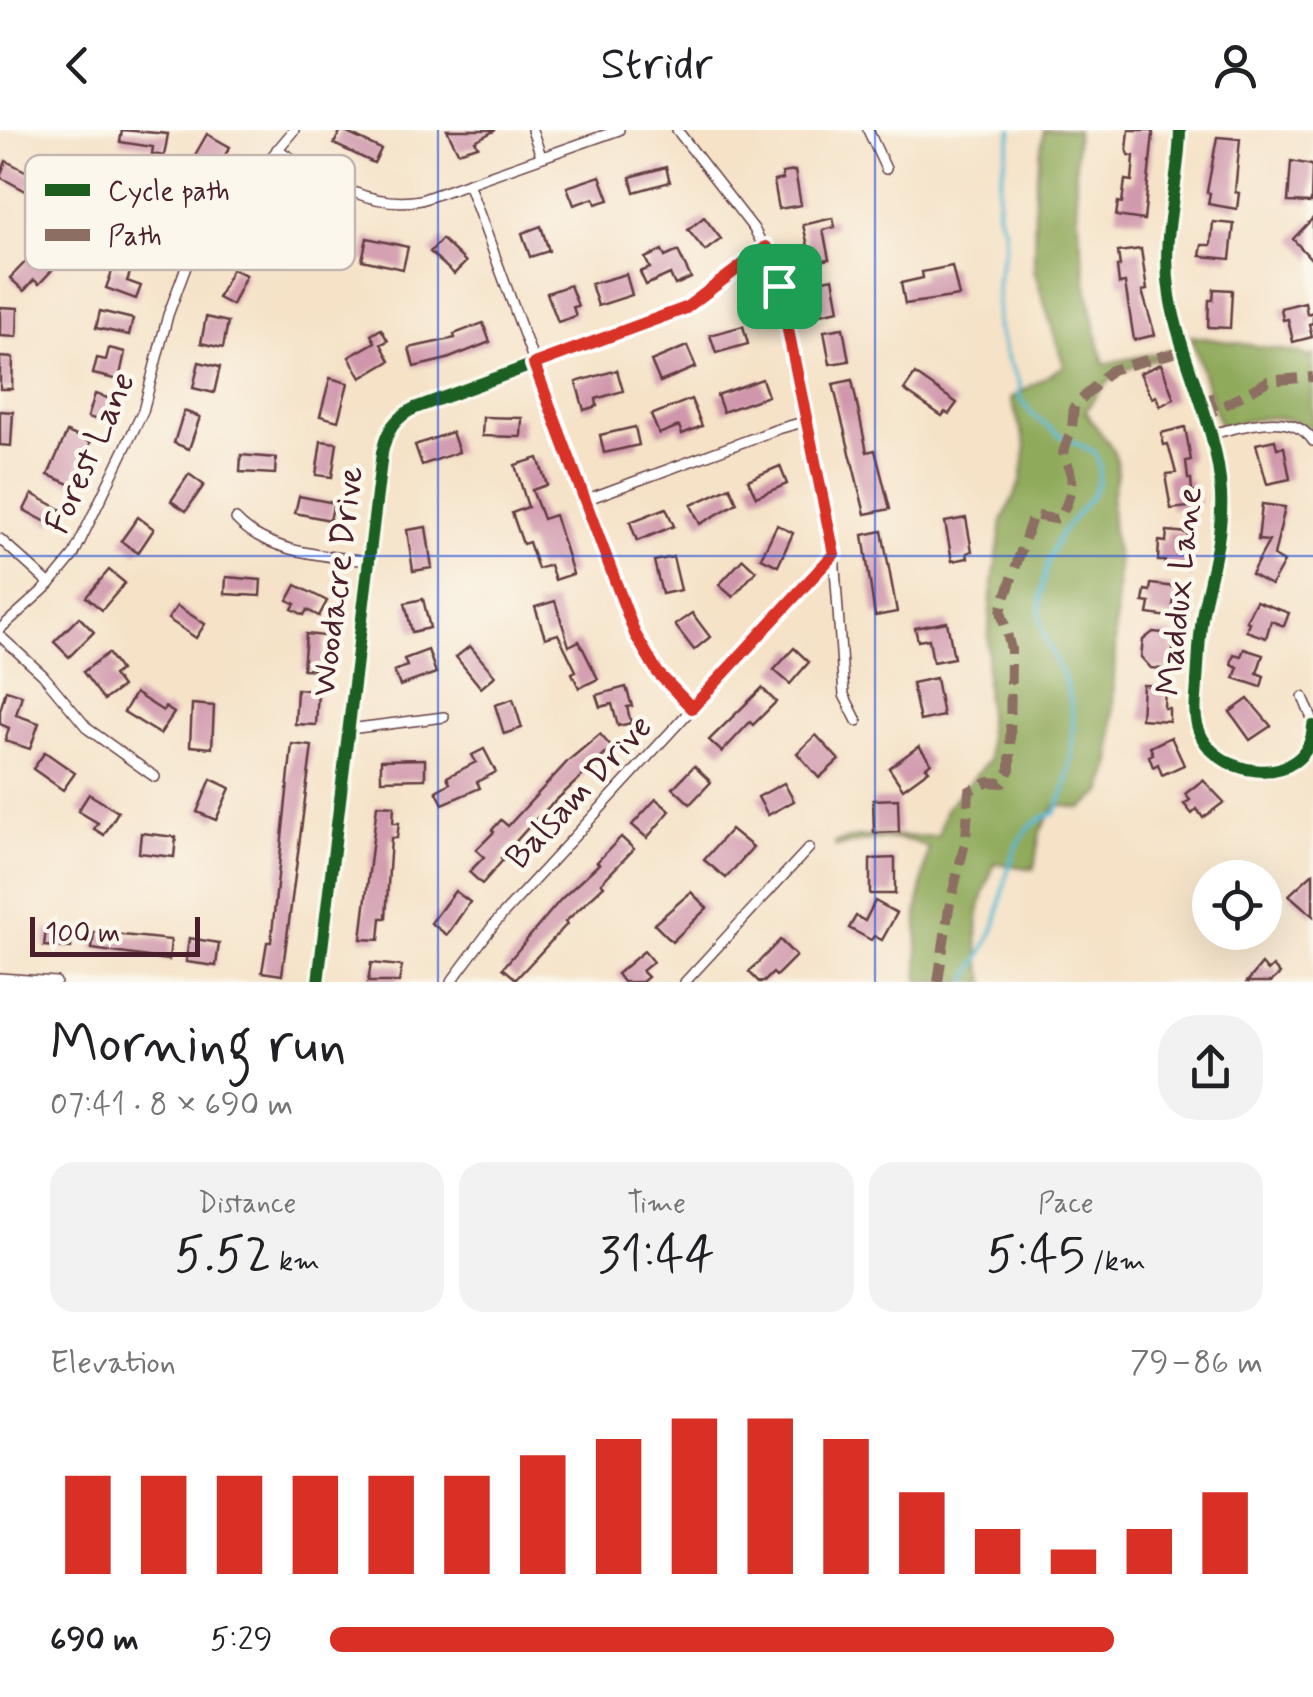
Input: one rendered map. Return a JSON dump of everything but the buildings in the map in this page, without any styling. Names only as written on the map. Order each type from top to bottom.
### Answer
[{"type":"street","name":"Forest Lane","points":[[272,155],[294,130]]},
{"type":"street","points":[[532,130],[541,156]]},
{"type":"street","points":[[355,195],[387,203],[422,200],[619,130]]},
{"type":"street","points":[[677,130],[766,247],[779,286],[834,554],[842,688],[856,721]]},
{"type":"street","points":[[868,130],[886,169]]},
{"type":"street","name":"Maddux Lane","points":[[1180,130],[1167,219],[1167,270],[1176,323],[1211,434],[1220,478],[1222,519],[1199,643],[1196,724],[1202,738],[1224,762],[1254,771],[1285,766],[1307,748],[1313,724],[1303,697]]},
{"type":"street","points":[[277,149],[287,155]]},
{"type":"street","points":[[468,183],[642,649],[658,673],[692,708]]},
{"type":"street","name":"Woodacre Drive","points":[[318,982],[383,446],[397,420],[415,408],[686,308],[766,247]]},
{"type":"street","name":"Forest Lane","points":[[0,632],[74,556],[128,446],[153,380],[168,315],[185,270]]},
{"type":"street","points":[[584,500],[807,422]]},
{"type":"street","points":[[1211,434],[1277,423],[1302,428],[1313,441]]},
{"type":"street","points":[[236,519],[248,532],[263,539],[316,554],[369,562]]},
{"type":"street","points":[[0,539],[50,584]]},
{"type":"street","name":"Balsam Drive","points":[[451,982],[495,923],[834,554]]},
{"type":"street","points":[[0,632],[88,729],[155,777]]},
{"type":"street","points":[[349,729],[444,717]]},
{"type":"street","points":[[685,982],[809,848]]},
{"type":"street","points":[[0,978],[56,982]]},
{"type":"green space","points":[[1044,130],[1077,130],[1081,248],[1104,364],[1175,349],[1175,353],[1123,371],[1103,387],[1086,411],[1113,451],[1117,467],[1112,497],[1118,562],[1111,764],[1102,793],[1082,808],[1055,805],[1040,832],[1034,869],[995,863],[978,921],[978,950],[986,982],[919,982],[917,915],[928,848],[895,839],[836,847],[835,843],[857,837],[938,836],[946,808],[989,760],[986,681],[991,597],[1002,521],[1021,481],[1026,446],[1011,398],[1064,366],[1034,270],[1035,187]]},
{"type":"green space","points":[[1191,336],[1300,353],[1310,358],[1313,355],[1313,430],[1278,418],[1220,427]]},
{"type":"waterway","points":[[966,982],[995,925],[1018,844],[1039,820],[1055,813],[1067,782],[1072,710],[1064,678],[1042,630],[1041,596],[1055,544],[1088,501],[1099,479],[1095,452],[1059,435],[1031,414],[1019,396],[1020,385],[997,325],[998,276],[1005,245],[998,213],[999,187],[1012,130]]},
{"type":"marked path","points":[[938,982],[949,908],[966,839],[969,791],[989,782],[1002,783],[1010,769],[1011,649],[1001,611],[1033,515],[1061,517],[1068,500],[1071,477],[1063,453],[1074,407],[1111,370],[1192,348]]},
{"type":"marked path","points":[[1208,394],[1214,411],[1268,381],[1313,377]]},
{"type":"cycle path","points":[[1180,130],[1167,252],[1170,296],[1213,443],[1221,494],[1219,537],[1201,625],[1196,719],[1203,740],[1218,756],[1236,766],[1257,770],[1277,769],[1295,761],[1307,747],[1313,726]]},
{"type":"cycle path","points":[[318,982],[382,453],[392,426],[415,408],[686,308],[766,247]]},
{"type":"route","points":[[766,247],[779,286],[834,554],[692,708],[658,673],[635,634],[534,364],[686,308],[766,247]]}]
